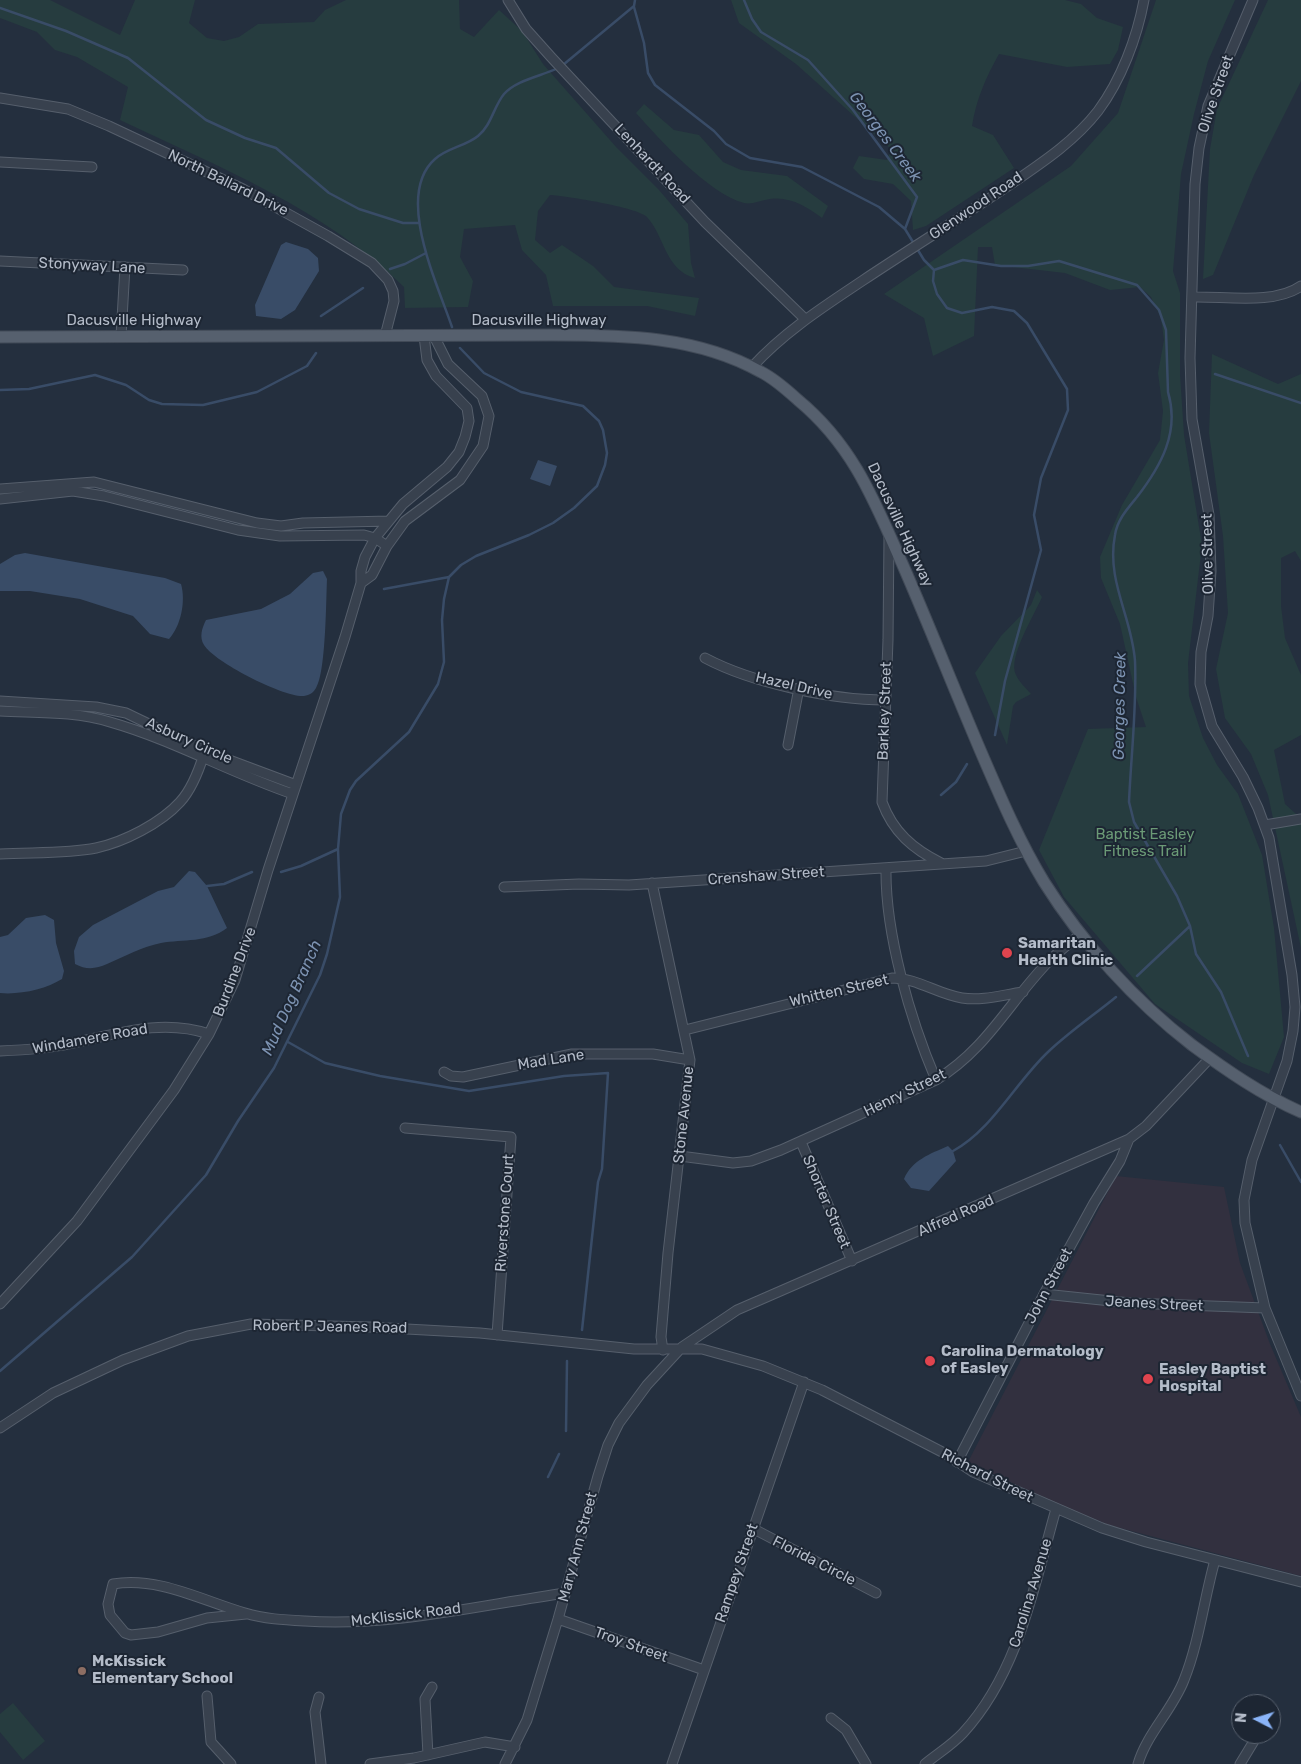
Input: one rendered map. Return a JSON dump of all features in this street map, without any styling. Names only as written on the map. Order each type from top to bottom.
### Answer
[{"type":"main road","name":"Dacusville Highway","points":[[0,337],[552,334],[640,336],[690,344],[752,367],[783,386],[815,413],[835,435],[851,458],[889,533],[1002,802],[1026,851],[1045,883],[1081,934],[1161,1021],[1210,1058],[1274,1099],[1301,1112]]},
{"type":"street","name":"Lenhardt Road","points":[[508,0],[526,29],[551,57],[706,222],[806,319]]},
{"type":"street","name":"Glenwood Road","points":[[752,367],[765,352],[806,319],[1038,165],[1082,129],[1098,110],[1116,82],[1134,40],[1144,0]]},
{"type":"street","name":"Olive Street","points":[[1253,0],[1227,56],[1203,124],[1195,184],[1192,297],[1192,418],[1209,515],[1212,571],[1208,616],[1201,652],[1200,684],[1212,726],[1243,778],[1269,838],[1295,1007],[1287,1061],[1252,1160],[1244,1200],[1245,1223],[1265,1308],[1301,1396]]},
{"type":"street","name":"North Ballard Drive","points":[[0,98],[68,109],[109,126],[243,189],[328,236],[372,263],[388,280],[394,291],[394,301],[385,336]]},
{"type":"street","points":[[0,162],[92,167]]},
{"type":"street","name":"Stonyway Lane","points":[[0,261],[183,270]]},
{"type":"street","points":[[121,336],[125,267]]},
{"type":"street","points":[[1192,297],[1278,296],[1293,292],[1301,286]]},
{"type":"street","name":"Burdine Drive","points":[[0,1304],[77,1221],[174,1090],[209,1034],[235,980],[361,583],[361,571],[375,538],[403,504],[459,452],[469,421],[467,408],[436,376],[427,360],[429,336]]},
{"type":"street","name":"Burdine Drive","points":[[361,583],[372,576],[387,546],[405,521],[460,480],[483,446],[489,416],[482,396],[448,364],[429,336]]},
{"type":"street","points":[[0,488],[94,482],[238,518],[281,526],[304,523],[389,521]]},
{"type":"street","points":[[51,484],[52,494]]},
{"type":"street","points":[[108,497],[110,486]]},
{"type":"street","points":[[20,487],[21,498]]},
{"type":"street","points":[[0,499],[73,491],[108,497],[234,529],[280,536],[364,535],[375,538],[387,546]]},
{"type":"street","points":[[149,508],[153,496]]},
{"type":"street","points":[[234,529],[238,518]]},
{"type":"street","points":[[280,536],[281,526]]},
{"type":"street","name":"Barkley Street","points":[[889,533],[882,802],[888,820],[902,837],[922,854],[941,864]]},
{"type":"street","name":"Hazel Drive","points":[[705,658],[720,666],[752,677],[799,688],[841,697],[885,700]]},
{"type":"street","points":[[788,745],[799,688]]},
{"type":"street","name":"Asbury Circle","points":[[0,701],[126,713],[249,779],[293,794]]},
{"type":"street","points":[[32,703],[32,713]]},
{"type":"street","name":"Asbury Circle","points":[[0,711],[32,713],[79,710],[204,755],[296,785]]},
{"type":"street","points":[[0,854],[82,850],[113,844],[146,826],[180,802],[195,778],[204,755]]},
{"type":"street","points":[[1265,825],[1301,819]]},
{"type":"street","name":"Crenshaw Street","points":[[504,887],[652,883],[886,868],[986,861],[1026,851]]},
{"type":"street","points":[[886,868],[887,910],[903,978],[916,1027],[936,1080]]},
{"type":"street","name":"Stone Avenue","points":[[652,883],[690,1060],[668,1253],[661,1337],[662,1350]]},
{"type":"street","name":"Henry Street","points":[[680,1156],[741,1163],[800,1142],[936,1080],[954,1069],[977,1049],[1048,961],[1081,934]]},
{"type":"street","name":"Whitten Street","points":[[685,1030],[882,980],[903,978],[961,998],[981,999],[1023,992]]},
{"type":"street","name":"Windamere Road","points":[[0,1051],[41,1049],[142,1028],[170,1026],[193,1029],[209,1034]]},
{"type":"street","name":"Mad Lane","points":[[444,1072],[452,1076],[462,1077],[572,1054],[653,1054],[690,1060]]},
{"type":"street","name":"Alfred Road","points":[[682,1347],[737,1310],[852,1262],[1129,1139],[1146,1126],[1210,1058]]},
{"type":"street","name":"Riverstone Court","points":[[405,1128],[511,1137],[497,1335]]},
{"type":"street","name":"John Street","points":[[958,1462],[1044,1294],[1094,1203],[1120,1161],[1129,1139]]},
{"type":"street","name":"Shorter Street","points":[[800,1142],[852,1262]]},
{"type":"street","name":"Jeanes Street","points":[[1044,1294],[1130,1303],[1265,1308]]},
{"type":"street","name":"Robert P Jeanes Road","points":[[0,1428],[52,1393],[123,1360],[188,1336],[251,1324],[370,1327],[497,1335],[662,1350],[682,1347]]},
{"type":"street","name":"Richard Street","points":[[682,1347],[723,1354],[763,1366],[804,1382],[958,1462],[973,1472],[1056,1509],[1146,1542],[1301,1582]]},
{"type":"street","name":"Mary Ann Street","points":[[504,1764],[515,1747],[527,1720],[566,1593],[608,1445],[633,1402],[682,1347]]},
{"type":"street","name":"Rampey Street","points":[[672,1764],[804,1382]]},
{"type":"street","name":"Carolina Avenue","points":[[924,1764],[962,1734],[980,1712],[1009,1662],[1024,1624],[1056,1509]]},
{"type":"street","name":"Florida Circle","points":[[752,1528],[876,1593]]},
{"type":"street","points":[[1138,1764],[1145,1747],[1175,1700],[1185,1678],[1215,1560]]},
{"type":"street","name":"McKlissick Road","points":[[246,1614],[207,1618],[158,1632],[131,1635],[125,1633],[110,1615],[108,1604],[113,1584],[134,1582],[179,1591],[246,1614],[306,1622],[356,1623],[427,1615],[566,1593]]},
{"type":"street","name":"Troy Street","points":[[558,1619],[704,1670]]},
{"type":"street","points":[[428,1755],[424,1699],[432,1687]]},
{"type":"street","points":[[207,1696],[211,1742],[230,1764]]},
{"type":"street","points":[[319,1698],[315,1712],[321,1764]]},
{"type":"street","points":[[832,1718],[846,1730],[866,1764]]},
{"type":"street","points":[[370,1764],[428,1755],[485,1742],[515,1747]]},
{"type":"street","points":[[1240,1764],[1252,1744]]},
{"type":"shaded area","name":"Easley Baptist Hospital","points":[[1116,1176],[1224,1187],[1240,1263],[1270,1344],[1301,1417],[1301,1576],[1109,1525],[1050,1501],[968,1462]]},
{"type":"green space","points":[[0,0],[50,0],[120,35],[135,0],[195,0],[189,23],[207,38],[224,41],[239,37],[258,24],[314,22],[325,10],[346,0],[459,0],[460,29],[474,37],[499,10],[522,31],[543,64],[617,148],[659,190],[688,224],[691,263],[695,278],[677,268],[647,217],[630,209],[550,195],[538,211],[535,240],[550,253],[562,245],[593,266],[614,287],[699,298],[695,316],[647,306],[553,306],[546,275],[522,250],[515,225],[464,229],[460,257],[473,281],[468,307],[405,308],[404,287],[373,259],[306,212],[233,173],[120,120],[128,87],[77,57],[55,50],[37,32],[0,18]]},
{"type":"green space","points":[[731,0],[1065,0],[1081,4],[1097,18],[1123,27],[1118,50],[1110,64],[1067,67],[999,54],[982,89],[972,126],[993,135],[1014,168],[926,226],[913,230],[911,201],[893,184],[864,179],[853,168],[859,156],[887,160],[891,149],[796,64],[739,23]]},
{"type":"green space","name":"Baptist Easley Fitness Trail","points":[[1156,0],[1235,0],[1208,61],[1194,114],[1181,174],[1173,271],[1180,293],[1180,375],[1184,435],[1202,545],[1188,663],[1189,696],[1203,738],[1217,765],[1238,794],[1262,855],[1274,928],[1284,1037],[1269,1074],[1242,1063],[1155,1004],[1064,897],[1039,850],[1088,729],[1146,727],[1136,697],[1120,624],[1101,578],[1100,557],[1122,505],[1160,440],[1163,411],[1158,373],[1164,340],[1161,318],[1151,297],[1140,287],[1110,290],[1065,273],[995,265],[992,247],[978,247],[974,336],[933,356],[924,318],[884,294],[1071,166],[1118,113]]},
{"type":"green space","points":[[1268,0],[1301,0],[1301,81],[1254,175],[1213,275],[1203,279],[1210,149],[1217,109]]},
{"type":"green space","points":[[644,104],[674,130],[699,135],[723,162],[741,170],[787,176],[828,206],[822,218],[804,206],[784,199],[744,203],[715,189],[686,165],[636,113]]},
{"type":"green space","points":[[1212,354],[1278,384],[1301,374],[1301,561],[1295,551],[1281,558],[1281,606],[1285,638],[1301,675],[1301,735],[1274,750],[1285,804],[1296,814],[1301,814],[1301,948],[1268,795],[1251,754],[1225,718],[1216,669],[1228,613],[1223,536],[1209,433]]},
{"type":"green space","points":[[1037,590],[1042,597],[1018,647],[1014,667],[1017,678],[1031,694],[1016,702],[1013,706],[1007,745],[975,673],[1001,636],[1031,605]]},
{"type":"green space","points":[[13,1703],[45,1741],[23,1760],[0,1732],[0,1714]]},
{"type":"water","points":[[286,242],[308,249],[318,258],[319,271],[295,310],[281,319],[256,316],[255,305],[281,245]]},
{"type":"water","points":[[538,460],[557,466],[550,486],[530,479]]},
{"type":"water","points":[[25,553],[165,578],[181,584],[183,605],[177,627],[169,639],[150,634],[133,616],[80,599],[30,591],[0,591],[0,564],[15,555]]},
{"type":"water","points":[[323,571],[327,579],[324,653],[319,680],[311,694],[304,696],[295,695],[251,678],[221,660],[204,645],[202,632],[206,620],[261,609],[290,594],[313,573]]},
{"type":"water","points":[[189,871],[195,872],[207,886],[227,928],[220,933],[204,938],[161,943],[140,949],[99,967],[87,968],[75,964],[74,951],[79,937],[93,925],[158,891],[174,887]]},
{"type":"water","points":[[45,915],[54,920],[56,943],[64,971],[62,979],[48,986],[32,990],[0,993],[0,937],[8,935],[26,918]]},
{"type":"water","points":[[948,1146],[953,1151],[956,1161],[929,1191],[911,1188],[904,1179],[907,1172],[922,1158]]},
{"type":"waterway","name":"Mud Dog Branch","points":[[563,65],[634,6],[635,0]]},
{"type":"waterway","name":"Georges Creek","points":[[744,0],[752,19],[761,32],[808,60],[853,110],[917,197],[905,229]]},
{"type":"waterway","points":[[634,7],[644,43],[648,73],[655,85],[714,131],[726,144],[750,158],[802,167],[879,207],[905,229],[924,260],[934,270]]},
{"type":"waterway","points":[[0,8],[66,31],[128,58],[206,120],[245,138],[276,148],[329,193],[359,209],[403,223],[419,223]]},
{"type":"waterway","name":"Mud Dog Branch","points":[[452,327],[423,241],[418,195],[423,175],[440,155],[478,136],[509,89],[558,68]]},
{"type":"waterway","points":[[390,269],[405,264],[426,253]]},
{"type":"waterway","name":"Georges Creek","points":[[934,270],[963,260],[1001,266],[1028,266],[1059,261],[1137,285],[1159,310],[1166,330],[1168,392],[1172,421],[1170,435],[1161,461],[1154,473],[1123,514],[1118,524],[1113,552],[1117,583],[1133,645],[1135,661],[1135,713],[1129,802],[1134,822],[1177,896],[1190,926],[1196,954],[1221,992],[1248,1056]]},
{"type":"waterway","points":[[934,270],[933,281],[937,294],[947,308],[962,313],[992,307],[1014,311],[1027,323],[1067,389],[1068,410],[1041,478],[1034,515],[1041,550],[1005,681],[995,735]]},
{"type":"waterway","points":[[321,316],[363,288]]},
{"type":"waterway","name":"Mud Dog Branch","points":[[0,1371],[132,1257],[206,1175],[238,1121],[274,1068],[320,975],[327,954],[340,897],[338,849],[341,814],[350,790],[356,781],[409,732],[438,684],[444,662],[442,620],[449,577],[461,565],[476,556],[529,535],[553,523],[574,508],[597,486],[605,465],[607,453],[603,430],[599,421],[583,406],[521,392],[484,373],[460,348]]},
{"type":"waterway","points":[[0,390],[29,389],[95,375],[126,385],[149,400],[162,404],[203,405],[257,392],[307,366],[316,353]]},
{"type":"waterway","points":[[1215,374],[1301,403]]},
{"type":"waterway","points":[[384,589],[449,577]]},
{"type":"waterway","points":[[941,795],[956,782],[967,764]]},
{"type":"waterway","points":[[281,872],[301,866],[338,849]]},
{"type":"waterway","points":[[207,886],[224,884],[252,872]]},
{"type":"waterway","points":[[1137,976],[1190,926]]},
{"type":"waterway","points":[[953,1151],[967,1142],[991,1119],[1048,1052],[1116,997]]},
{"type":"waterway","points":[[288,1042],[325,1063],[380,1076],[469,1091],[564,1076],[608,1073],[602,1169],[598,1182],[582,1330]]},
{"type":"waterway","name":"Georges Creek","points":[[1280,1145],[1301,1182]]},
{"type":"waterway","points":[[566,1431],[567,1361]]},
{"type":"waterway","points":[[548,1477],[559,1454]]},
{"type":"place","name":"Samaritan Health Clinic","points":[[1007,953]]},
{"type":"place","name":"Carolina Dermatology of Easley","points":[[930,1361]]},
{"type":"place","name":"Easley Baptist Hospital","points":[[1148,1379]]},
{"type":"place","name":"McKissick Elementary School","points":[[82,1671]]}]
